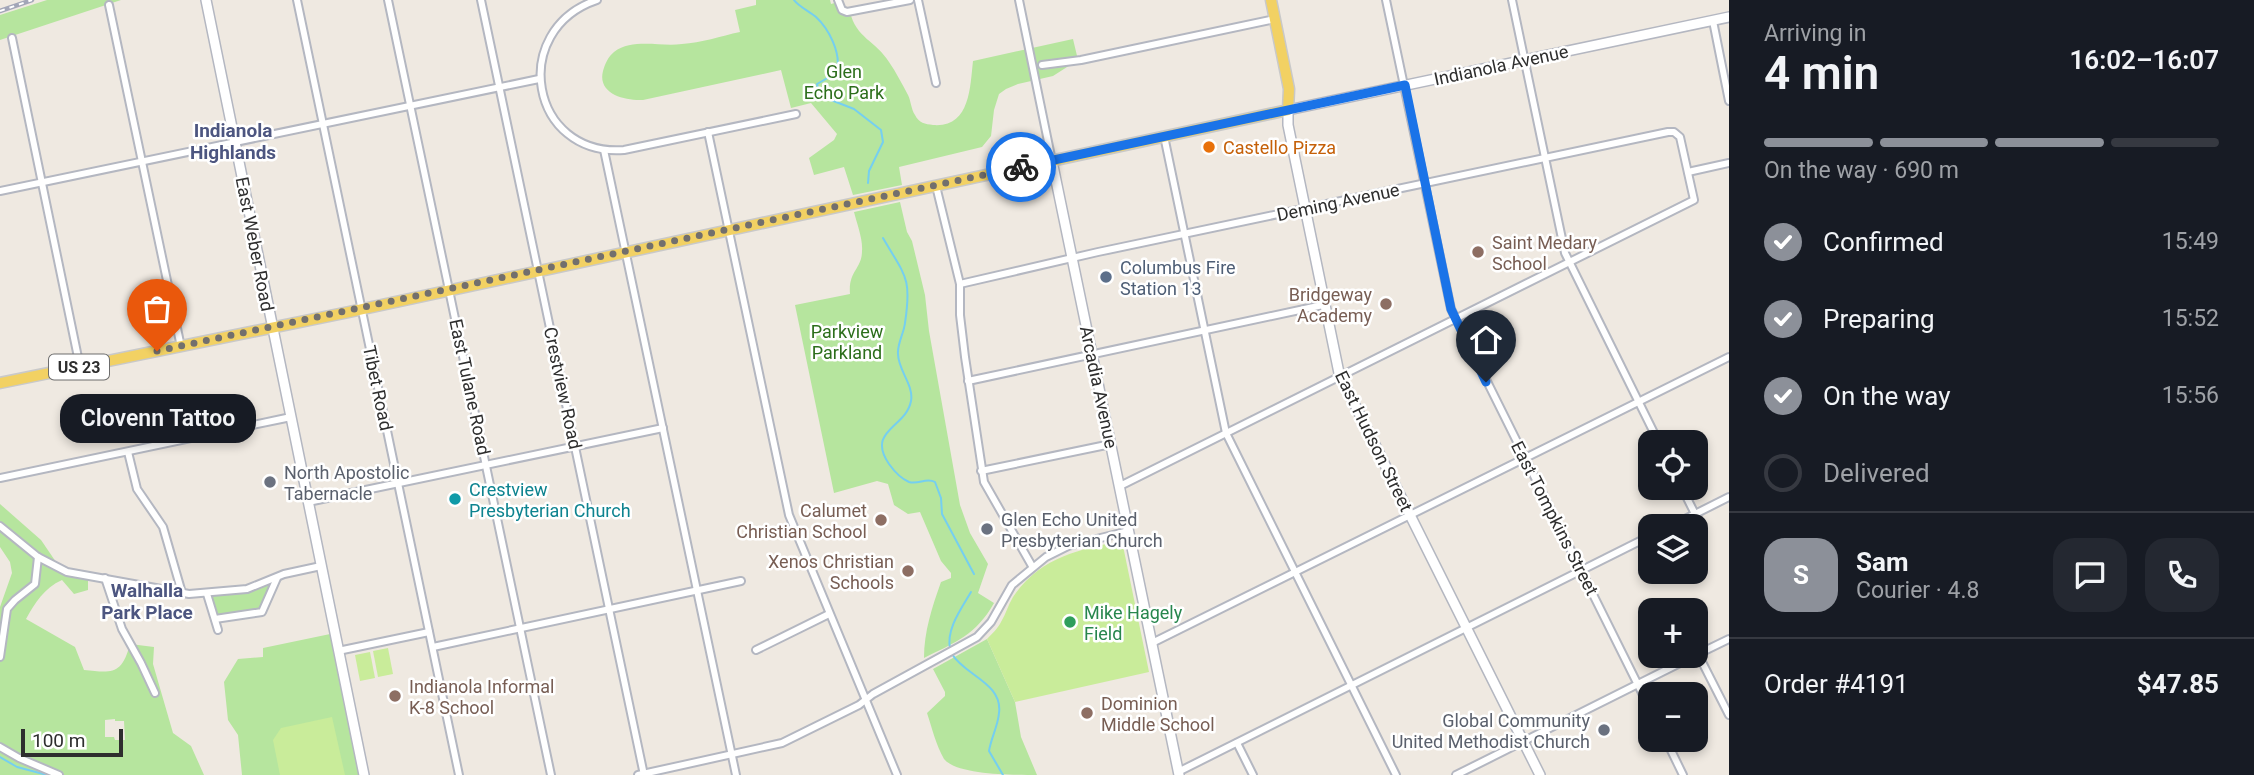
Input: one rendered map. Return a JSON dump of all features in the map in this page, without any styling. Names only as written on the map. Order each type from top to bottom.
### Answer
[{"type":"main road","name":"East Hudson Street","points":[[1271,0],[1289,89],[1288,110]]},
{"type":"main road","name":"Indianola Avenue","points":[[0,383],[450,291],[1288,110]]},
{"type":"street","name":"East Weber Road","points":[[206,0],[364,775]]},
{"type":"street","name":"Tibet Road","points":[[297,0],[459,775]]},
{"type":"street","name":"East Tulane Road","points":[[388,0],[551,775]]},
{"type":"street","name":"Crestview Road","points":[[481,0],[642,775]]},
{"type":"street","points":[[573,0],[575,10]]},
{"type":"street","points":[[597,0],[575,10],[560,23],[548,40],[541,59],[540,79],[548,110],[563,129],[582,142],[604,150],[631,149],[796,114]]},
{"type":"street","points":[[839,4],[844,12],[851,12],[911,0]]},
{"type":"street","points":[[918,0],[936,83]]},
{"type":"street","name":"Arcadia Avenue","points":[[1019,0],[1179,773]]},
{"type":"street","name":"East Tompkins Street","points":[[1386,0],[1449,303],[1638,684]]},
{"type":"street","points":[[1512,0],[1569,262],[1652,430]]},
{"type":"street","points":[[109,5],[181,347]]},
{"type":"street","name":"Indianola Avenue","points":[[1288,110],[1729,17]]},
{"type":"street","points":[[1042,65],[1081,60],[1275,19]]},
{"type":"street","points":[[1713,21],[1729,101]]},
{"type":"street","points":[[12,38],[80,367]]},
{"type":"street","points":[[0,191],[540,79]]},
{"type":"street","name":"East Hudson Street","points":[[1288,110],[1287,125],[1340,377],[1540,775]]},
{"type":"street","points":[[708,132],[793,529],[897,775]]},
{"type":"street","name":"Deming Avenue","points":[[960,284],[1671,132],[1681,139],[1694,200],[1569,262]]},
{"type":"street","points":[[1164,136],[1226,433],[1396,775]]},
{"type":"street","points":[[604,150],[736,775]]},
{"type":"street","points":[[1688,172],[1729,163]]},
{"type":"street","points":[[936,186],[960,284],[961,323],[981,471],[988,493],[1032,566]]},
{"type":"street","points":[[1119,486],[1569,262]]},
{"type":"street","points":[[968,381],[1323,305]]},
{"type":"street","points":[[1152,643],[1729,357]]},
{"type":"street","points":[[0,478],[291,418]]},
{"type":"street","points":[[308,502],[663,428]]},
{"type":"street","points":[[981,471],[1111,444]]},
{"type":"street","points":[[128,452],[137,489],[163,527],[182,593]]},
{"type":"street","points":[[1688,500],[1695,514],[1729,497]]},
{"type":"street","points":[[0,526],[38,557],[67,572],[182,593],[207,594],[247,589],[277,577],[321,566]]},
{"type":"street","points":[[642,775],[790,740],[963,646],[985,629],[1012,585],[1032,566],[1068,546],[1129,531]]},
{"type":"street","points":[[1179,773],[1638,542]]},
{"type":"street","points":[[0,657],[7,610],[35,584],[38,557]]},
{"type":"street","points":[[215,619],[262,612],[277,577]]},
{"type":"street","points":[[104,578],[122,629],[155,694]]},
{"type":"street","points":[[432,647],[741,581]]},
{"type":"street","points":[[207,594],[218,630]]},
{"type":"street","points":[[756,650],[829,614]]},
{"type":"street","points":[[338,651],[429,632]]},
{"type":"street","points":[[1708,649],[1729,639]]},
{"type":"street","points":[[1642,682],[1670,668]]},
{"type":"street","points":[[1703,668],[1729,715]]},
{"type":"street","points":[[1456,775],[1638,684]]},
{"type":"street","points":[[1237,743],[1253,775]]},
{"type":"street","points":[[0,747],[59,775]]},
{"type":"street","points":[[1671,752],[1683,775]]},
{"type":"green space","points":[[47,0],[121,0],[0,40],[0,15]]},
{"type":"green space","name":"Glen Echo Park","points":[[756,0],[830,0],[831,4],[838,2],[840,7],[850,12],[862,34],[884,55],[908,95],[917,118],[927,124],[945,124],[961,113],[969,94],[973,61],[1073,39],[1078,60],[1053,76],[1018,84],[999,94],[991,136],[982,147],[899,167],[902,185],[853,195],[844,167],[814,175],[809,158],[834,140],[837,134],[811,103],[791,108],[781,70],[643,100],[621,97],[608,91],[604,85],[602,79],[606,63],[612,54],[621,48],[638,44],[674,45],[704,41],[740,32],[735,10],[756,5]]},
{"type":"green space","name":"Parkview Parkland","points":[[900,202],[925,295],[960,505],[970,533],[988,564],[978,593],[994,603],[972,630],[924,658],[927,629],[941,582],[951,578],[951,573],[941,561],[920,512],[908,514],[894,505],[888,484],[877,481],[834,493],[795,305],[850,294],[851,280],[862,251],[854,212]]},
{"type":"green space","points":[[0,504],[41,540],[56,562],[40,553],[0,521]]},
{"type":"green space","points":[[0,526],[38,557],[88,578],[88,590],[74,594],[62,580],[56,583],[41,596],[26,619],[75,647],[84,670],[114,670],[123,662],[130,644],[154,647],[153,664],[173,733],[191,746],[204,775],[0,775],[0,607],[12,573],[10,562],[0,547]],"holes":[[[105,720],[124,721],[125,740],[105,737]]]},
{"type":"green space","name":"Mike Hagely Field","points":[[1122,541],[1149,672],[1015,702],[987,639],[1000,624],[1013,597],[1035,573],[1061,557]]},
{"type":"green space","points":[[277,577],[262,612],[215,619],[207,594],[247,589]]},
{"type":"green space","points":[[335,633],[364,775],[242,775],[238,735],[228,720],[224,682],[238,659],[263,657],[263,648]]},
{"type":"green space","points":[[987,639],[1015,702],[1021,737],[1037,775],[986,773],[960,768],[944,759],[936,742],[927,713],[945,696],[945,692],[933,669]]},
{"type":"green space","points":[[388,648],[393,674],[378,677],[373,651]]},
{"type":"green space","points":[[370,652],[375,678],[360,681],[355,655]]},
{"type":"green space","points":[[332,717],[345,775],[280,775],[273,740],[281,728]]},
{"type":"waterway","points":[[794,0],[821,22],[836,49],[837,70],[817,84],[819,92],[826,98],[854,109],[881,130],[883,142],[869,171],[868,183]]},
{"type":"waterway","points":[[883,238],[901,269],[907,286],[905,323],[898,354],[911,395],[908,410],[885,436],[883,453],[891,467],[906,481],[935,482],[941,498],[942,514],[974,574]]},
{"type":"waterway","points":[[950,649],[952,627],[971,592]]},
{"type":"waterway","points":[[952,654],[989,687],[999,703],[997,723],[989,751],[1003,775]]},
{"type":"waterway","points":[[0,757],[17,767],[47,775]]},
{"type":"railway","points":[[0,11],[32,0]]},
{"type":"way so far","points":[[157,351],[328,317],[1021,167]]},
{"type":"place","name":"Castello Pizza","points":[[1209,147]]},
{"type":"place","name":"Saint Medary School","points":[[1478,252]]},
{"type":"place","name":"Columbus Fire Station 13","points":[[1106,277]]},
{"type":"place","name":"Bridgeway Academy","points":[[1386,304]]},
{"type":"place","name":"Clovenn Tattoo","points":[[157,351]]},
{"type":"place","name":"North Apostolic Tabernacle","points":[[270,482]]},
{"type":"place","name":"Crestview Presbyterian Church","points":[[455,499]]},
{"type":"place","name":"Calumet Christian School","points":[[881,520]]},
{"type":"place","name":"Glen Echo United Presbyterian Church","points":[[987,529]]},
{"type":"place","name":"Xenos Christian Schools","points":[[908,571]]},
{"type":"place","name":"Mike Hagely Field","points":[[1070,622]]},
{"type":"place","name":"Indianola Informal K-8 School","points":[[395,696]]},
{"type":"place","name":"Dominion Middle School","points":[[1087,713]]},
{"type":"place","name":"Global Community United Methodist Church","points":[[1604,730]]},
{"type":"district","name":"Indianola Highlands","points":[[233,141]]},
{"type":"district","name":"Walhalla Park Place","points":[[147,601]]},
{"type":"route","points":[[1021,167],[1405,85],[1451,309],[1486,382]]}]
